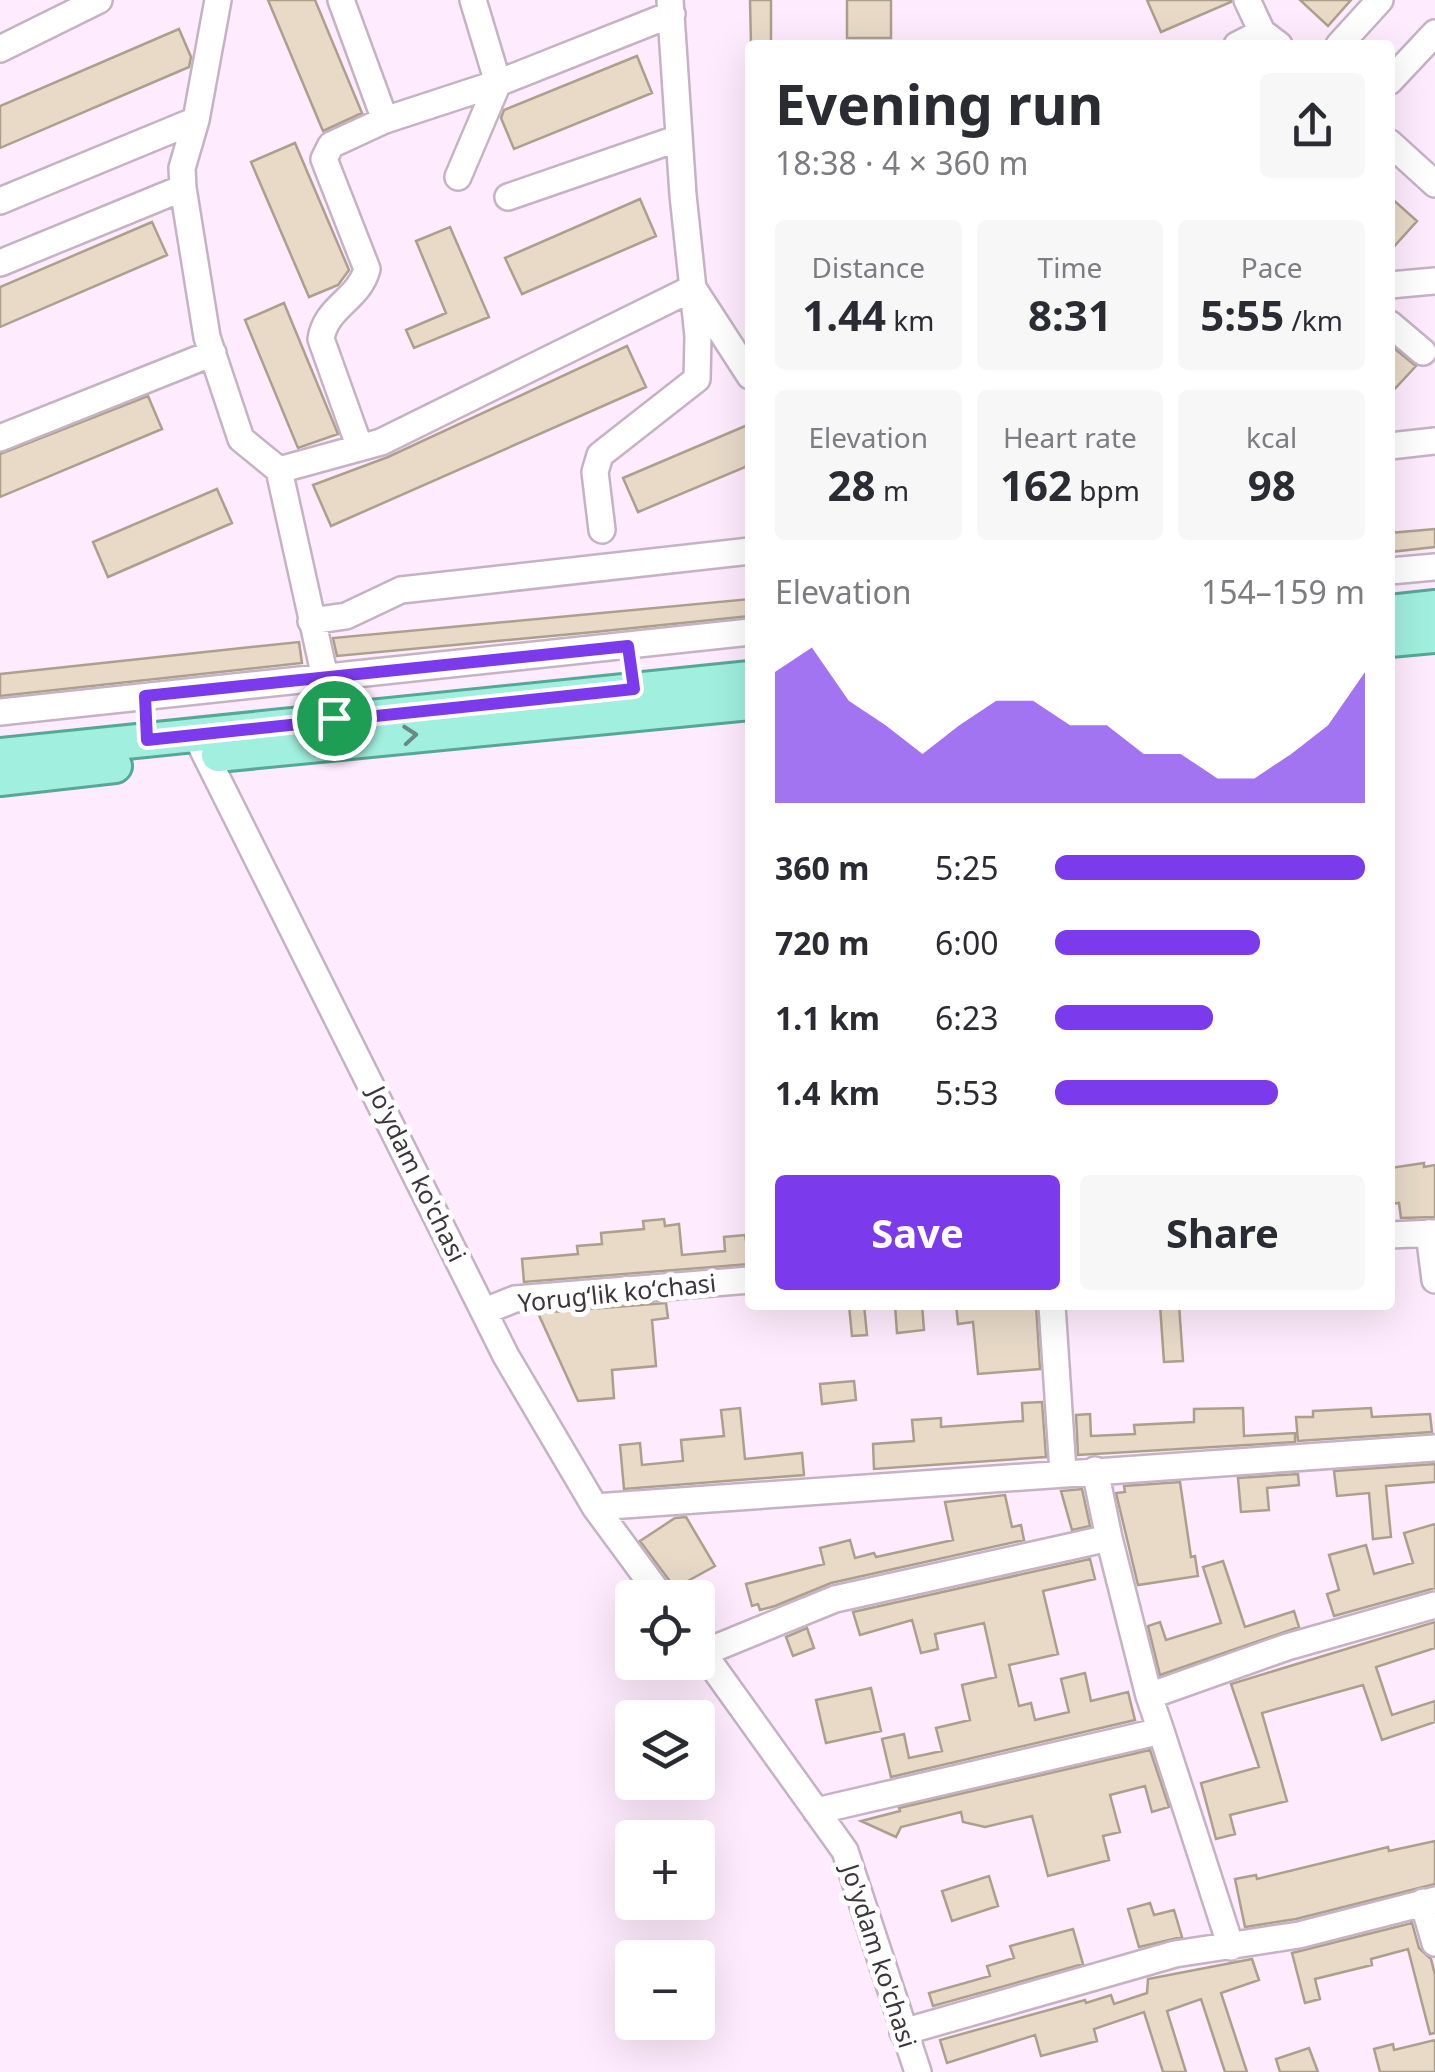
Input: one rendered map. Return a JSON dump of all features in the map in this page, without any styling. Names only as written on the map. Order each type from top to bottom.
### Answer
[{"type":"main road","points":[[1395,611],[1435,607]]},
{"type":"main road","points":[[1395,640],[1435,636]]},
{"type":"main road","points":[[0,778],[200,746],[334,718],[745,678]]},
{"type":"main road","points":[[0,755],[147,740],[200,746],[745,704]]},
{"type":"street","points":[[0,49],[100,0]]},
{"type":"street","points":[[218,0],[196,120],[182,168],[184,188],[213,354],[241,439],[279,470],[334,718]]},
{"type":"street","points":[[341,0],[385,120]]},
{"type":"street","points":[[458,178],[498,83],[473,0]]},
{"type":"street","points":[[1247,0],[1270,38]]},
{"type":"street","points":[[1344,40],[1380,0]]},
{"type":"street","points":[[360,448],[321,338],[324,322],[363,284],[367,268],[324,159],[331,145],[385,120],[498,83],[671,7],[698,336],[696,379],[600,455],[595,472],[602,530]]},
{"type":"street","points":[[1395,76],[1435,33]]},
{"type":"street","points":[[0,201],[196,120]]},
{"type":"street","points":[[508,197],[679,138]]},
{"type":"street","points":[[1395,148],[1435,184]]},
{"type":"street","points":[[0,263],[184,188]]},
{"type":"street","points":[[1395,285],[1435,281]]},
{"type":"street","points":[[279,470],[381,442],[693,288]]},
{"type":"street","points":[[693,288],[745,368]]},
{"type":"street","points":[[1395,328],[1422,352]]},
{"type":"street","points":[[0,438],[213,354]]},
{"type":"street","points":[[1395,445],[1435,441]]},
{"type":"street","points":[[311,621],[346,616],[401,590],[745,552]]},
{"type":"street","points":[[1395,571],[1435,567]]},
{"type":"street","points":[[0,712],[745,633]]},
{"type":"street","points":[[628,646],[634,689]]},
{"type":"street","points":[[145,696],[147,740]]},
{"type":"street","name":"Jo'ydam ko'chasi","points":[[200,746],[506,1356],[595,1507],[649,1580]]},
{"type":"street","points":[[1395,1235],[1432,1233],[1435,1280]]},
{"type":"street","name":"Yorugʻlik koʻchasi","points":[[485,1311],[516,1300],[745,1280]]},
{"type":"street","points":[[1052,1310],[1063,1472]]},
{"type":"street","points":[[595,1507],[1435,1448]]},
{"type":"street","points":[[1094,1470],[1149,1696],[1231,1947]]},
{"type":"street","points":[[715,1644],[835,1600],[1109,1538]]},
{"type":"street","points":[[1149,1696],[1287,1647],[1435,1605]]},
{"type":"street","name":"Jo'ydam ko'chasi","points":[[715,1671],[845,1851],[918,2072]]},
{"type":"street","points":[[816,1810],[1161,1731]]},
{"type":"street","points":[[903,2032],[1175,1954],[1299,1934],[1429,1901],[1435,1943]]},
{"type":"building","points":[[268,0],[315,0],[362,113],[323,131]]},
{"type":"building","points":[[750,0],[771,0],[771,40],[751,40]]},
{"type":"building","points":[[847,0],[891,0],[891,38],[847,38]]},
{"type":"building","points":[[1147,0],[1231,0],[1231,2],[1161,32]]},
{"type":"building","points":[[1300,0],[1351,0],[1328,26]]},
{"type":"building","points":[[179,29],[191,57],[189,67],[0,148],[0,106]]},
{"type":"building","points":[[637,56],[652,93],[514,149],[501,118],[504,110]]},
{"type":"building","points":[[295,143],[349,270],[338,285],[309,297],[251,162]]},
{"type":"building","points":[[640,199],[656,236],[522,294],[505,258]]},
{"type":"building","points":[[1395,201],[1417,221],[1395,245]]},
{"type":"building","points":[[152,222],[167,255],[0,327],[0,287]]},
{"type":"building","points":[[450,227],[489,317],[414,348],[406,330],[446,313],[416,241]]},
{"type":"building","points":[[284,303],[338,434],[298,448],[245,320]]},
{"type":"building","points":[[627,346],[646,387],[331,526],[313,485],[388,457]]},
{"type":"building","points":[[1395,349],[1416,366],[1395,389]]},
{"type":"building","points":[[148,396],[162,429],[0,497],[0,454]]},
{"type":"building","points":[[745,426],[745,467],[638,512],[623,478]]},
{"type":"building","points":[[217,489],[232,523],[108,577],[93,542]]},
{"type":"building","points":[[1435,529],[1435,547],[1395,551],[1395,533]]},
{"type":"building","points":[[745,599],[745,617],[594,632],[337,656],[333,638]]},
{"type":"building","points":[[299,642],[302,663],[0,696],[0,674]]},
{"type":"building","points":[[1435,1165],[1435,1217],[1401,1218],[1399,1203],[1395,1203],[1395,1167]]},
{"type":"building","points":[[664,1219],[665,1226],[679,1224],[682,1255],[725,1251],[724,1237],[745,1235],[745,1264],[524,1282],[522,1259],[578,1254],[577,1246],[602,1244],[601,1233],[644,1229],[643,1221]]},
{"type":"building","points":[[666,1303],[668,1318],[652,1320],[656,1366],[612,1370],[614,1398],[578,1401],[538,1313]]},
{"type":"building","points":[[849,1310],[864,1310],[867,1335],[852,1336]]},
{"type":"building","points":[[895,1310],[922,1310],[924,1330],[897,1333]]},
{"type":"building","points":[[957,1310],[1036,1310],[1040,1369],[978,1374],[973,1322],[958,1324]]},
{"type":"building","points":[[1160,1310],[1179,1310],[1183,1361],[1164,1362]]},
{"type":"building","points":[[854,1381],[856,1400],[822,1404],[820,1384]]},
{"type":"building","points":[[1042,1402],[1046,1457],[874,1469],[873,1444],[914,1441],[912,1420],[941,1418],[941,1427],[1023,1421],[1022,1403]]},
{"type":"building","points":[[740,1408],[745,1459],[802,1453],[804,1475],[624,1489],[620,1445],[640,1443],[642,1465],[683,1461],[681,1440],[724,1436],[721,1410]]},
{"type":"building","points":[[1243,1408],[1244,1436],[1295,1433],[1295,1442],[1078,1455],[1076,1415],[1090,1414],[1091,1436],[1135,1434],[1134,1425],[1194,1422],[1194,1409]]},
{"type":"building","points":[[1371,1408],[1372,1417],[1430,1414],[1432,1432],[1298,1441],[1296,1417],[1313,1417],[1313,1411]]},
{"type":"building","points":[[1435,1464],[1435,1482],[1386,1486],[1391,1537],[1373,1539],[1369,1493],[1337,1496],[1334,1471]]},
{"type":"building","points":[[1298,1474],[1299,1485],[1267,1488],[1269,1510],[1241,1512],[1238,1478]]},
{"type":"building","points":[[1180,1482],[1191,1557],[1195,1556],[1198,1576],[1138,1585],[1116,1493],[1125,1492],[1124,1486]]},
{"type":"building","points":[[1082,1489],[1090,1526],[1072,1530],[1061,1491]]},
{"type":"building","points":[[1005,1495],[1012,1527],[1021,1525],[1024,1540],[831,1583],[760,1610],[758,1604],[752,1606],[746,1584],[824,1564],[820,1548],[850,1540],[855,1558],[874,1553],[876,1557],[953,1540],[945,1502]]},
{"type":"building","points":[[686,1517],[715,1566],[690,1580],[669,1580],[640,1541],[675,1518]]},
{"type":"building","points":[[1435,1524],[1435,1588],[1334,1616],[1327,1594],[1339,1590],[1329,1555],[1366,1545],[1374,1574],[1413,1563],[1404,1533]]},
{"type":"building","points":[[1090,1559],[1095,1579],[1043,1591],[1058,1654],[1009,1665],[1019,1706],[1031,1703],[1035,1720],[1069,1712],[1061,1679],[1085,1673],[1091,1701],[1128,1692],[1135,1720],[891,1777],[882,1739],[904,1734],[909,1758],[942,1751],[936,1728],[970,1720],[962,1685],[996,1677],[984,1623],[935,1634],[938,1649],[921,1653],[912,1620],[860,1635],[853,1612]]},
{"type":"building","points":[[1223,1561],[1245,1627],[1294,1611],[1299,1627],[1160,1675],[1148,1626],[1160,1622],[1166,1640],[1221,1623],[1203,1567]]},
{"type":"building","points":[[1435,1622],[1435,1648],[1376,1667],[1392,1715],[1435,1701],[1435,1722],[1382,1740],[1363,1685],[1262,1713],[1287,1801],[1230,1815],[1235,1834],[1216,1839],[1201,1783],[1259,1767],[1231,1684]]},
{"type":"building","points":[[807,1628],[814,1648],[793,1656],[786,1637]]},
{"type":"building","points":[[871,1688],[881,1731],[826,1743],[816,1700]]},
{"type":"building","points":[[1150,1750],[1169,1807],[1152,1812],[1145,1786],[1110,1795],[1120,1832],[1103,1836],[1109,1860],[1048,1876],[1032,1816],[985,1827],[963,1822],[961,1812],[901,1827],[896,1837],[861,1821],[900,1811],[899,1808]]},
{"type":"building","points":[[1435,1841],[1435,1884],[1296,1919],[1245,1927],[1235,1879],[1256,1875],[1257,1879],[1388,1847],[1389,1851]]},
{"type":"building","points":[[989,1876],[998,1906],[952,1921],[942,1891]]},
{"type":"building","points":[[1150,1903],[1154,1915],[1174,1910],[1182,1937],[1139,1947],[1128,1909]]},
{"type":"building","points":[[1412,1923],[1419,1948],[1431,1959],[1435,1975],[1435,2033],[1430,2034],[1408,1949],[1371,1959],[1372,1965],[1315,1979],[1320,1999],[1305,2003],[1292,1953]]},
{"type":"building","points":[[1073,1929],[1083,1964],[933,2006],[929,1993],[990,1976],[987,1966],[1014,1958],[1010,1946]]},
{"type":"building","points":[[1252,1959],[1259,1980],[1221,1993],[1247,2072],[1225,2072],[1201,1999],[1167,2011],[1186,2072],[1163,2072],[1144,2012],[1094,2029],[1097,2041],[1041,2056],[1035,2035],[947,2063],[940,2040],[1085,2000],[1086,2003],[1111,1995],[1114,2004],[1147,1993],[1148,1979]]},
{"type":"building","points":[[1435,2040],[1435,2072],[1380,2072],[1374,2049],[1393,2044],[1394,2050]]},
{"type":"building","points":[[1309,2048],[1318,2072],[1280,2072],[1276,2059]]},
{"type":"route","points":[[628,646],[634,689],[334,718],[147,740],[145,696],[628,646]]}]
